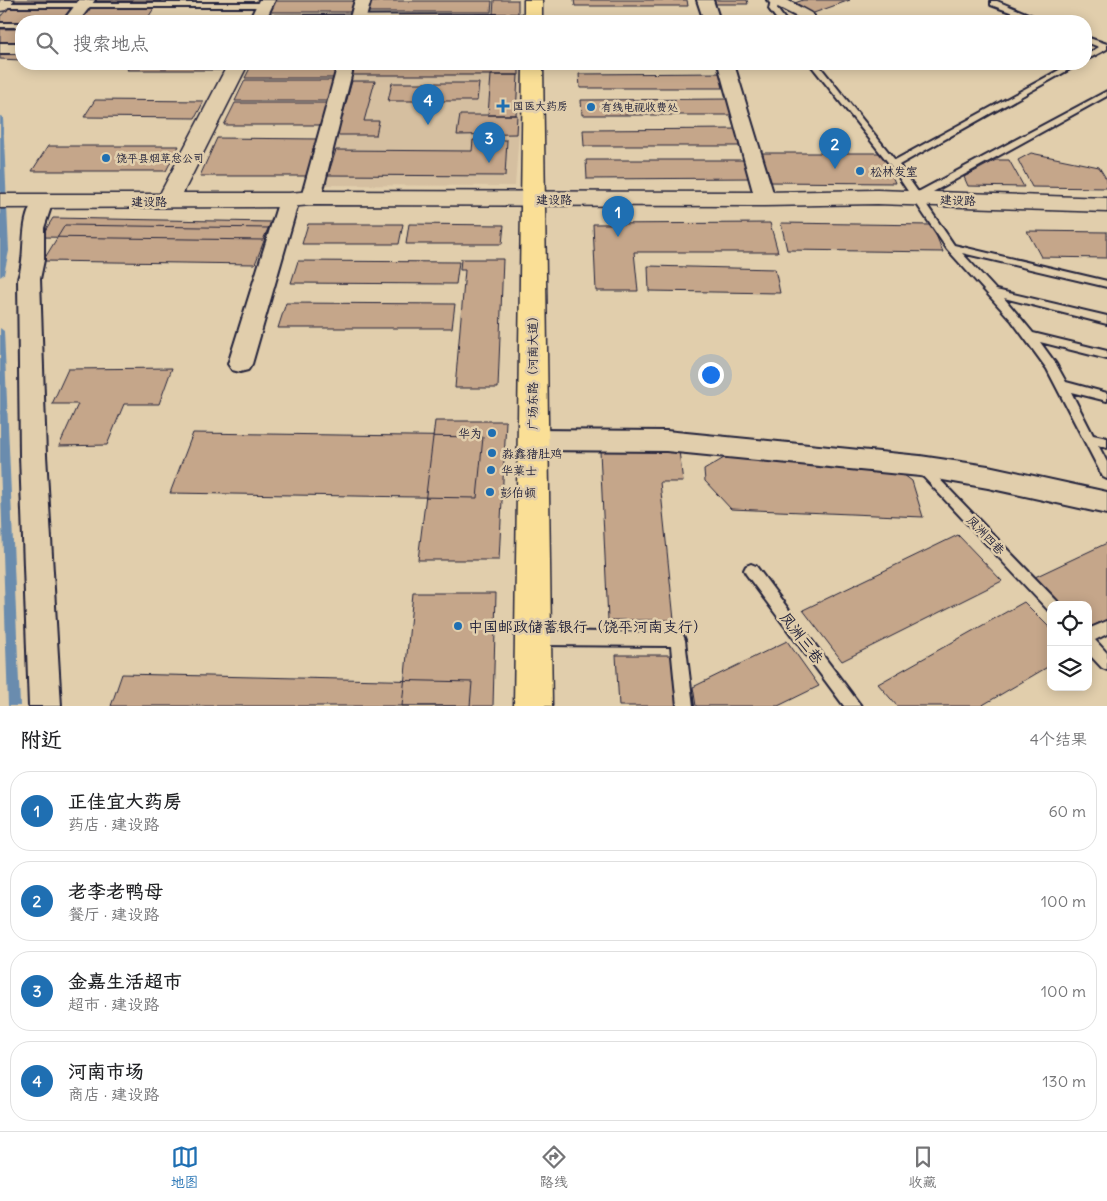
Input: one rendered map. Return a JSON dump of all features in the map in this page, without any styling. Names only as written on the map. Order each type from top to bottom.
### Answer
[{"type":"main road","points":[[168,201],[235,70]]},
{"type":"main road","name":"广场东路（河南大道）","points":[[533,70],[533,706]]},
{"type":"main road","name":"建设路","points":[[0,201],[877,197],[1107,205]]},
{"type":"street","points":[[359,15],[363,0]]},
{"type":"street","points":[[705,0],[710,15]]},
{"type":"street","points":[[775,0],[804,15]]},
{"type":"street","points":[[75,15],[85,2]]},
{"type":"street","points":[[0,48],[15,48]]},
{"type":"street","points":[[240,364],[300,199],[344,70]]},
{"type":"street","points":[[728,70],[766,199]]},
{"type":"street","points":[[43,201],[35,218],[32,232],[34,265],[29,279],[33,455],[45,706]]},
{"type":"street","points":[[532,440],[666,441],[920,466],[988,477],[1107,503]]},
{"type":"lane","points":[[775,0],[773,9],[778,15]]},
{"type":"lane","points":[[2,3],[85,2],[305,15]]},
{"type":"lane","points":[[994,3],[1025,15]]},
{"type":"lane","points":[[483,15],[533,13]]},
{"type":"lane","points":[[0,25],[15,25]]},
{"type":"lane","points":[[1092,41],[1106,46]]},
{"type":"lane","points":[[1092,54],[1106,46]]},
{"type":"lane","points":[[819,70],[894,164],[950,247],[992,292],[1052,367],[1107,474]]},
{"type":"lane","points":[[894,164],[1064,70]]},
{"type":"lane","points":[[916,197],[1107,93]]},
{"type":"lane","points":[[950,247],[1107,284]]},
{"type":"lane","points":[[992,292],[1107,320]]},
{"type":"lane","points":[[1029,336],[1107,355]]},
{"type":"lane","points":[[1061,385],[1107,396]]},
{"type":"lane","points":[[1088,438],[1107,443]]},
{"type":"lane","name":"凤洲四巷","points":[[920,466],[1048,601]]},
{"type":"lane","name":"凤洲三巷","points":[[751,570],[853,706]]},
{"type":"lane","points":[[1092,634],[1107,627]]},
{"type":"lane","points":[[533,638],[678,640],[685,706]]},
{"type":"lane","points":[[1091,646],[1107,663]]},
{"type":"shaded area","points":[[352,70],[524,70],[515,186],[320,185]]},
{"type":"building","points":[[15,0],[82,0],[80,2],[14,2]]},
{"type":"building","points":[[94,0],[161,0],[159,2],[92,2]]},
{"type":"building","points":[[494,0],[518,0],[518,14],[493,14]]},
{"type":"building","points":[[574,0],[687,0],[688,6],[575,6]]},
{"type":"building","points":[[710,0],[747,0],[748,4],[711,4]]},
{"type":"building","points":[[803,0],[850,0],[811,14],[792,4]]},
{"type":"building","points":[[275,1],[354,1],[350,12],[270,12]]},
{"type":"building","points":[[369,1],[492,1],[491,12],[366,12]]},
{"type":"building","points":[[8,8],[75,8],[69,15],[15,15],[15,22],[0,22],[0,17]]},
{"type":"building","points":[[87,8],[154,8],[150,15],[82,15]]},
{"type":"building","points":[[0,29],[15,29],[15,44],[0,44]]},
{"type":"building","points":[[0,50],[15,51],[15,60],[0,59]]},
{"type":"building","points":[[249,70],[338,70],[335,78],[245,78]]},
{"type":"building","points":[[353,70],[519,70],[519,75],[352,75]]},
{"type":"building","points":[[724,73],[728,88],[580,88],[579,74]]},
{"type":"building","points":[[491,75],[518,75],[516,115],[488,115]]},
{"type":"building","points":[[245,80],[335,80],[328,101],[235,101]]},
{"type":"building","points":[[352,81],[375,81],[364,121],[379,121],[376,135],[337,135]]},
{"type":"building","points":[[392,83],[479,83],[477,101],[388,101]]},
{"type":"building","points":[[731,99],[735,115],[582,115],[581,100]]},
{"type":"building","points":[[95,100],[204,101],[195,118],[84,117]]},
{"type":"building","points":[[235,103],[328,103],[321,125],[224,125]]},
{"type":"building","points":[[460,115],[517,115],[516,134],[457,135]]},
{"type":"building","points":[[740,129],[744,146],[584,146],[583,130]]},
{"type":"building","points":[[217,138],[318,139],[306,176],[200,176]]},
{"type":"building","points":[[473,140],[507,140],[505,176],[328,175],[336,150],[472,151]]},
{"type":"building","name":"饶平县烟草总公司","points":[[48,146],[179,146],[166,171],[32,171]]},
{"type":"building","points":[[760,153],[883,153],[895,183],[767,182]]},
{"type":"building","points":[[1031,153],[1099,167],[1107,180],[1107,188],[1032,187],[1018,160]]},
{"type":"building","points":[[586,160],[749,160],[754,178],[587,179]]},
{"type":"building","points":[[996,160],[1009,160],[1024,187],[968,186],[964,177]]},
{"type":"building","points":[[53,218],[271,222],[263,240],[41,237]]},
{"type":"building","points":[[770,223],[778,252],[634,252],[638,291],[596,291],[593,224]]},
{"type":"building","points":[[781,223],[932,225],[943,252],[787,250]]},
{"type":"building","points":[[308,224],[403,224],[399,244],[302,244]]},
{"type":"building","points":[[409,224],[504,225],[502,244],[406,244]]},
{"type":"building","points":[[65,225],[269,228],[255,264],[43,261]]},
{"type":"building","points":[[1027,231],[1107,232],[1107,258],[1041,257]]},
{"type":"building","points":[[461,259],[503,259],[498,388],[455,388],[465,270],[460,270]]},
{"type":"building","points":[[298,261],[459,262],[456,284],[291,283]]},
{"type":"building","points":[[648,266],[775,269],[780,293],[649,291]]},
{"type":"building","points":[[286,303],[455,304],[452,328],[278,328]]},
{"type":"building","points":[[172,368],[159,404],[124,404],[107,445],[59,446],[78,404],[52,404],[68,369]]},
{"type":"building","points":[[435,421],[506,421],[499,560],[418,560]]},
{"type":"building","points":[[193,433],[483,437],[477,498],[170,493]]},
{"type":"building","points":[[600,451],[679,451],[683,482],[660,482],[674,620],[608,620]]},
{"type":"building","points":[[729,455],[896,469],[912,481],[923,517],[731,509],[705,481],[704,470]]},
{"type":"building","points":[[958,535],[1002,581],[842,661],[803,610]]},
{"type":"building","points":[[1107,543],[1107,619],[1092,626],[1092,601],[1056,601],[1035,577]]},
{"type":"building","points":[[413,593],[496,593],[493,706],[402,706]]},
{"type":"building","points":[[1024,602],[1047,625],[1047,667],[981,706],[897,706],[878,684]]},
{"type":"building","points":[[787,641],[819,686],[778,706],[696,706],[693,687]]},
{"type":"building","points":[[616,655],[672,655],[677,706],[619,706]]},
{"type":"building","points":[[122,674],[472,682],[470,706],[111,706]]},
{"type":"waterway","points":[[0,117],[5,251],[0,274]]},
{"type":"waterway","points":[[0,331],[14,706]]},
{"type":"place","name":"国医大药房","points":[[503,106]]},
{"type":"place","name":"有线电视收费处","points":[[591,107]]},
{"type":"place","name":"河南市场","points":[[428,125]]},
{"type":"place","name":"饶平县烟草总公司","points":[[106,158]]},
{"type":"place","name":"金嘉生活超市","points":[[489,163]]},
{"type":"place","name":"老李老鸭母","points":[[835,169]]},
{"type":"place","name":"松林发室","points":[[860,171]]},
{"type":"place","name":"正佳宜大药房","points":[[618,237]]},
{"type":"place","name":"华为","points":[[492,433]]},
{"type":"place","name":"淼鑫猪肚鸡","points":[[492,453]]},
{"type":"place","name":"华莱士","points":[[491,470]]},
{"type":"place","name":"彭伯顿","points":[[490,492]]},
{"type":"place","name":"中国邮政储蓄银行（饶平河南支行）","points":[[458,626]]}]
